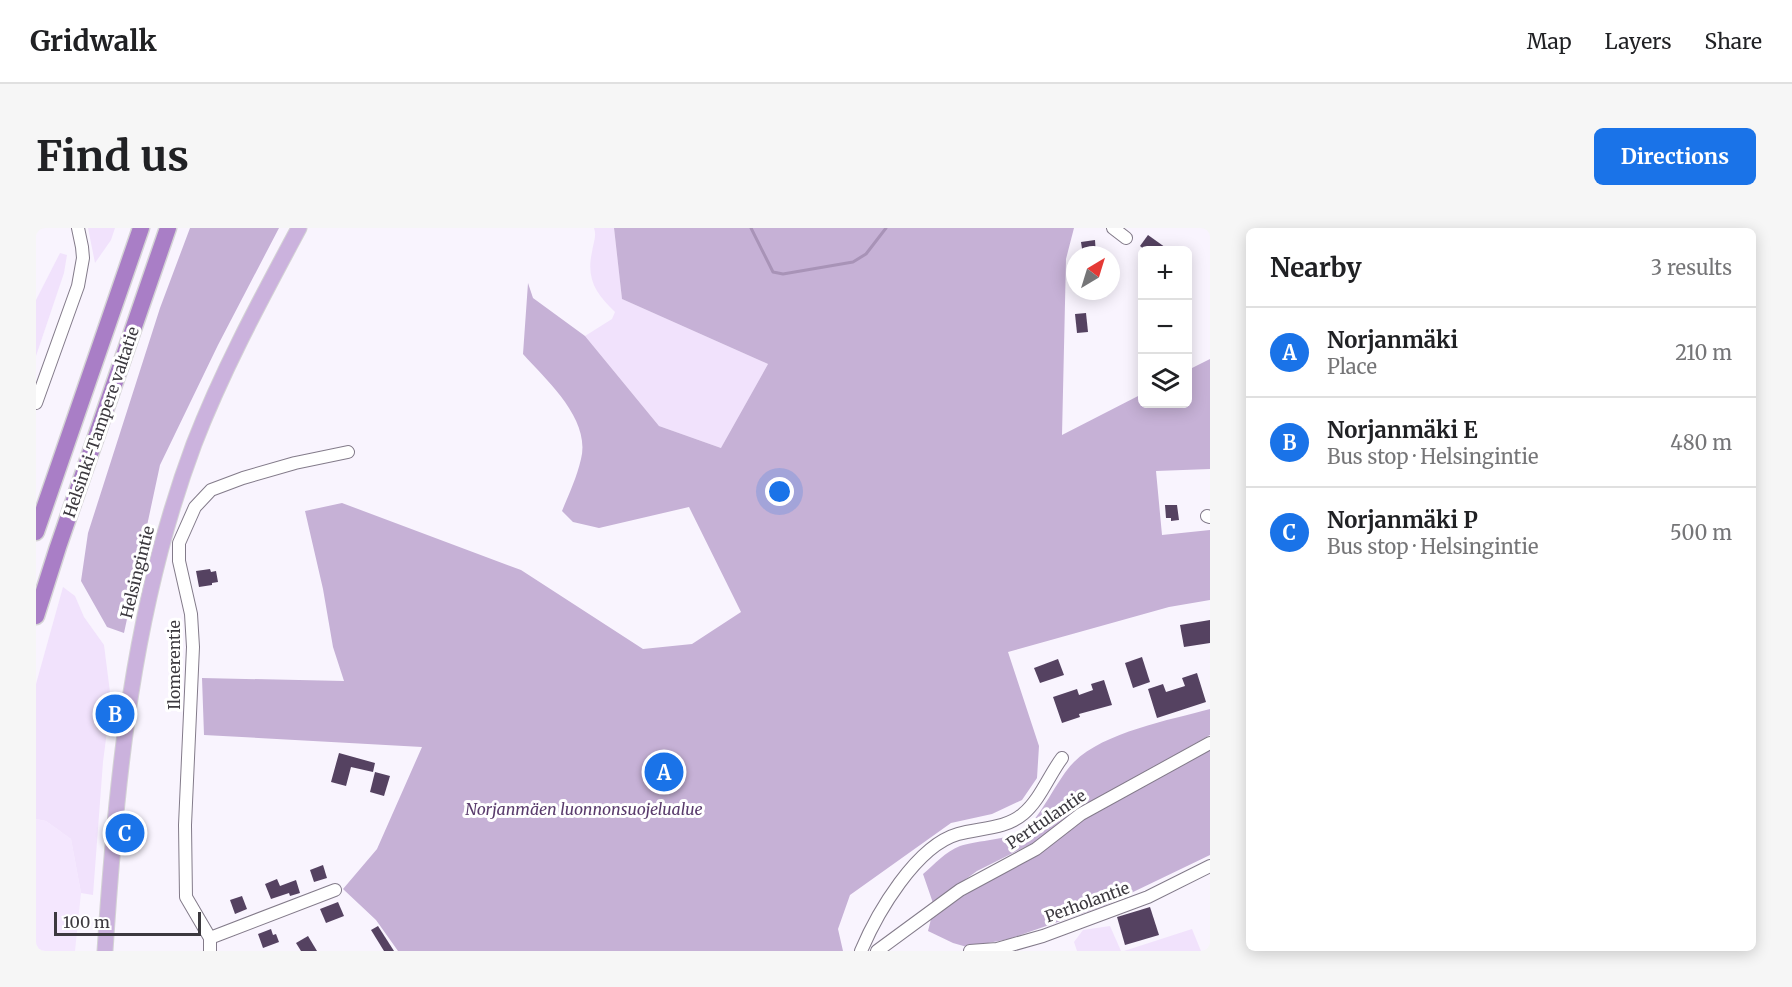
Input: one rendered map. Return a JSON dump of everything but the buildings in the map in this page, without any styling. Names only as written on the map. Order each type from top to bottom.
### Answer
[{"type":"highway","name":"Helsinki-Tampere valtatie","points":[[36,532],[141,228]]},
{"type":"highway","name":"Helsinki-Tampere valtatie","points":[[36,616],[168,228]]},
{"type":"main road","name":"Helsingintie","points":[[105,951],[110,867],[124,741],[134,665],[154,571],[184,472],[212,401],[243,334],[299,228]]},
{"type":"street","points":[[36,404],[75,295],[83,258],[78,228]]},
{"type":"street","points":[[1113,228],[1126,238]]},
{"type":"street","name":"Ilomerentie","points":[[210,945],[186,897],[185,825],[193,647],[190,614],[178,561],[179,543],[195,507],[211,490],[295,463],[348,452]]},
{"type":"street","name":"Perttulantie","points":[[876,951],[960,890],[1036,849],[1081,814],[1210,743]]},
{"type":"street","name":"Perttulantie","points":[[861,951],[877,918],[907,873],[930,850],[955,834],[1007,824],[1023,814],[1036,799],[1062,758]]},
{"type":"street","name":"Perholantie","points":[[970,951],[997,949],[1043,936],[1148,897],[1210,866]]},
{"type":"street","points":[[210,945],[335,890]]},
{"type":"shaded area","points":[[88,228],[115,228],[111,240],[95,263]]},
{"type":"shaded area","points":[[594,228],[614,228],[622,299],[768,364],[721,448],[659,426],[585,336],[612,319],[615,312],[598,292],[590,270],[595,237]]},
{"type":"shaded area","points":[[60,253],[67,255],[64,273],[36,356],[36,300]]},
{"type":"shaded area","points":[[63,587],[75,596],[84,617],[104,645],[111,700],[103,762],[93,895],[81,893],[71,839],[46,821],[36,819],[36,684]]},
{"type":"shaded area","points":[[36,819],[46,821],[71,839],[81,893],[75,951],[36,951]]},
{"type":"shaded area","points":[[1110,926],[1121,951],[1077,951],[1074,942],[1083,930]]},
{"type":"shaded area","points":[[1192,929],[1201,951],[1124,951]]},
{"type":"green space","points":[[190,228],[279,228],[218,345],[160,465],[124,633],[107,627],[81,581],[88,533],[160,308]]},
{"type":"green space","name":"Norjanmäen luonnonsuojelualue","points":[[614,228],[1074,228],[1069,246],[1066,246],[1062,435],[1138,396],[1138,408],[1192,408],[1192,368],[1210,359],[1210,469],[1156,471],[1162,535],[1210,530],[1210,600],[1169,607],[1008,652],[1039,746],[1037,778],[1022,800],[992,814],[951,823],[850,895],[838,929],[843,951],[398,951],[376,920],[343,889],[377,849],[422,747],[204,735],[202,678],[344,681],[333,647],[323,589],[305,511],[342,503],[521,570],[643,649],[692,644],[741,612],[689,507],[599,528],[573,522],[562,511],[581,459],[580,430],[565,402],[523,354],[528,283],[533,298],[585,336],[659,426],[721,448],[768,364],[622,299]]},
{"type":"green space","points":[[1210,709],[1210,735],[1080,809],[1035,842],[977,871],[933,903],[923,874],[945,855],[960,846],[1022,832],[1036,817],[1067,770],[1087,752],[1138,728]]},
{"type":"green space","points":[[1210,750],[1210,855],[1104,906],[1009,939],[967,947],[928,931],[931,919],[969,892],[1047,848],[1085,819]]},
{"type":"waterway","points":[[751,228],[773,272],[783,274],[853,262],[866,254],[886,228]]},
{"type":"place","name":"Norjanmäki E","points":[[115,714]]},
{"type":"place","name":"Norjanmäki","points":[[664,772]]},
{"type":"place","name":"Norjanmäki P","points":[[125,833]]}]
